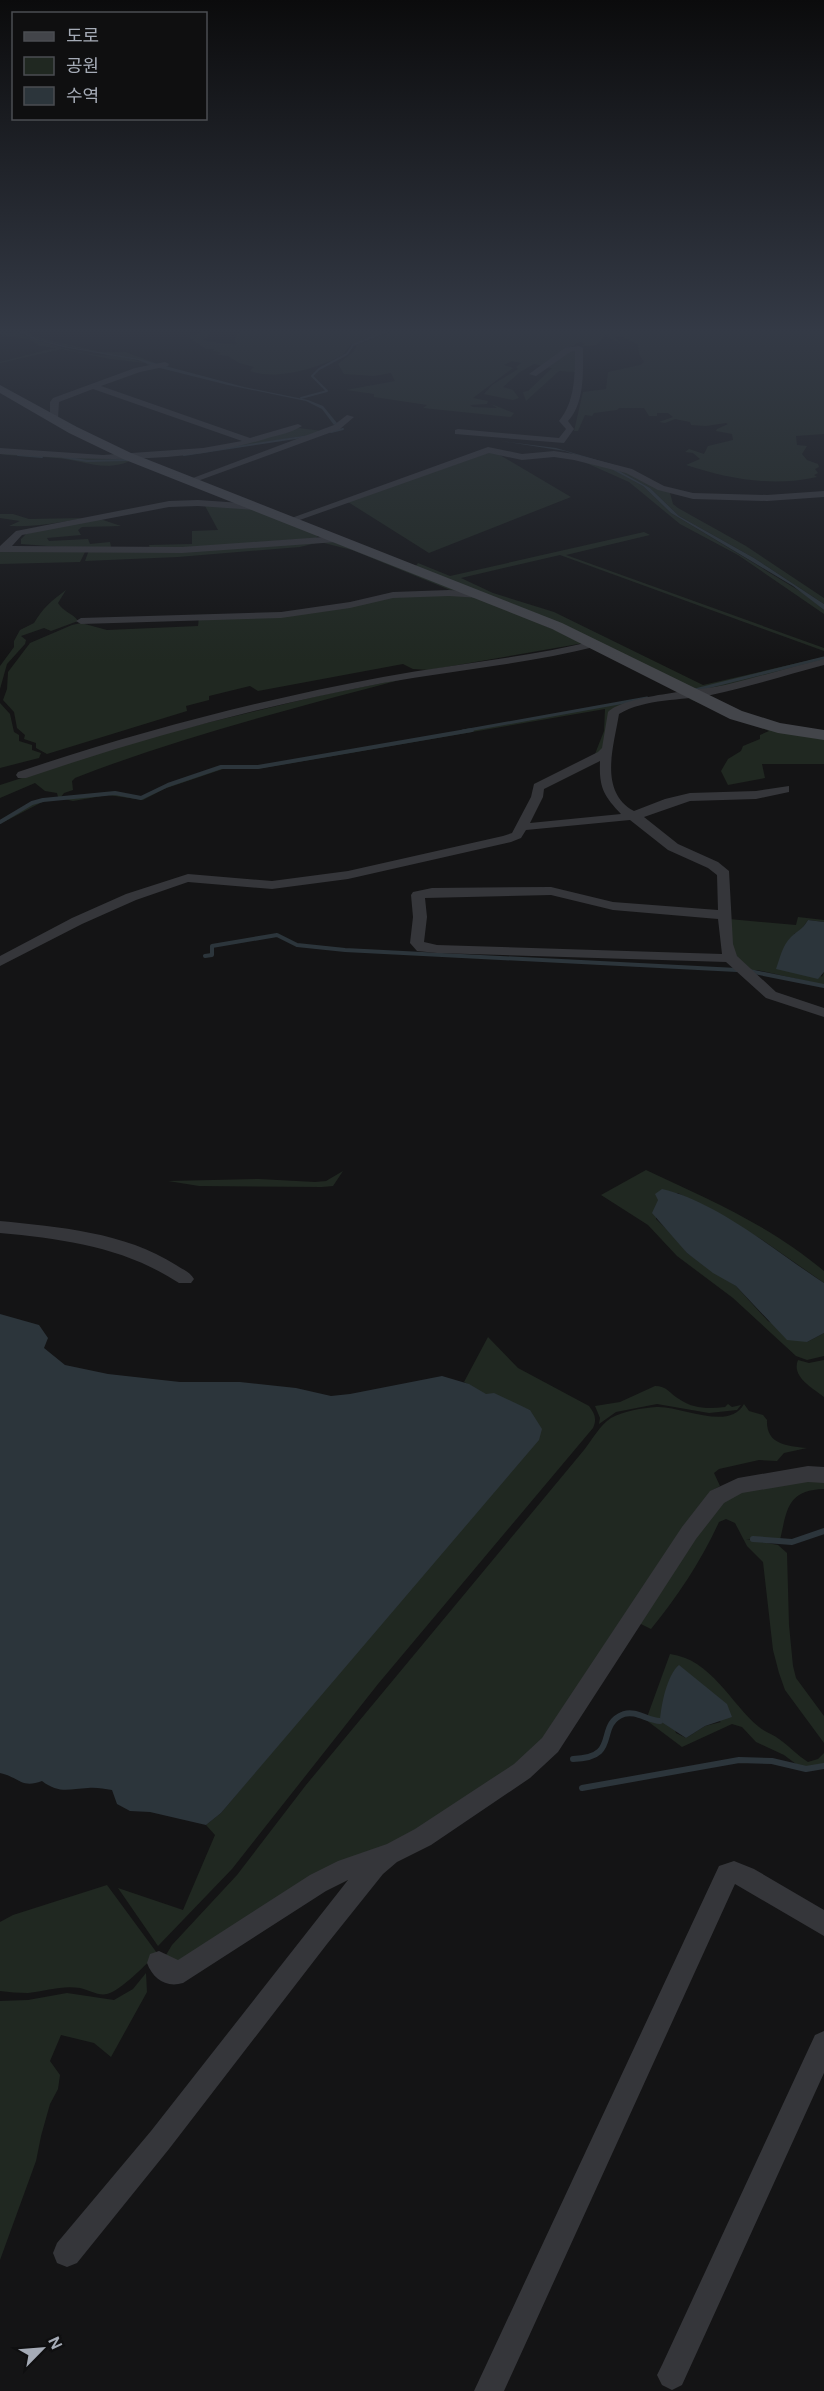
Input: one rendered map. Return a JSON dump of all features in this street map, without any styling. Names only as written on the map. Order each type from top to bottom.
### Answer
[{"type":"street","points":[[96,440],[128,456],[189,481],[557,626],[736,715],[778,728],[824,735]]},
{"type":"street","points":[[246,440],[250,441]]},
{"type":"street","points":[[0,451],[78,457],[128,456],[213,450],[255,440]]},
{"type":"street","points":[[189,481],[303,440]]},
{"type":"street","points":[[291,520],[488,450],[498,440],[562,440]]},
{"type":"street","points":[[488,450],[522,457],[554,454],[574,457],[629,471],[661,488],[683,495],[767,498],[824,494]]},
{"type":"street","points":[[2,549],[19,533],[169,504],[207,503],[256,507]]},
{"type":"street","points":[[2,549],[182,550],[337,539]]},
{"type":"street","points":[[81,621],[273,615],[350,605],[393,595],[449,593],[481,595]]},
{"type":"street","points":[[22,775],[146,736],[320,694],[384,680],[594,644]]},
{"type":"street","points":[[824,662],[695,695],[630,704],[620,708],[614,712],[606,751],[605,771],[608,791],[624,811],[644,822],[673,847],[721,870],[724,874],[726,944],[730,958],[771,995],[824,1014]]},
{"type":"street","points":[[0,962],[77,921],[172,882],[188,879],[272,885],[348,875],[479,847],[517,835],[537,797],[538,788],[606,751]]},
{"type":"street","points":[[522,827],[632,816],[690,797],[756,795],[785,789]]},
{"type":"street","points":[[724,915],[613,906],[551,891],[432,892],[418,895],[417,898],[420,917],[417,943],[422,948],[437,949],[730,958]]},
{"type":"street","points":[[0,1227],[55,1233],[121,1247],[170,1268],[185,1279]]},
{"type":"street","points":[[159,1964],[172,1974],[183,1971],[318,1883],[354,1865],[393,1852],[423,1837],[522,1771],[550,1745],[689,1533],[717,1497],[738,1486],[808,1474],[824,1475]]},
{"type":"street","points":[[67,2253],[160,2140],[325,1926],[375,1866],[393,1852]]},
{"type":"street","points":[[489,2391],[727,1874],[734,1872],[746,1877],[824,1923]]},
{"type":"street","points":[[672,2375],[824,2044]]},
{"type":"green space","points":[[250,440],[281,440],[191,454]]},
{"type":"green space","points":[[733,440],[796,440],[797,445],[807,446],[802,454],[807,460],[818,464],[819,467],[815,469],[818,473],[814,475],[817,477],[784,481],[751,480],[734,478],[686,465],[700,459],[693,453],[685,452],[689,449],[704,454],[708,446]]},
{"type":"green space","points":[[493,451],[571,497],[429,553],[348,502]]},
{"type":"green space","points":[[0,452],[77,458],[124,457],[132,460],[122,464],[103,466],[66,459],[7,455],[0,454]]},
{"type":"green space","points":[[584,462],[608,467],[643,486],[671,513],[803,593],[824,610],[824,614],[738,555],[680,524],[629,482]]},
{"type":"green space","points":[[614,468],[629,471],[670,493],[673,504],[678,508],[746,546],[824,598],[824,604],[754,558],[679,516],[650,488]]},
{"type":"green space","points":[[204,504],[251,508],[319,535],[316,538],[199,547],[150,548],[149,545],[192,544],[192,531],[218,530]]},
{"type":"green space","points":[[0,514],[13,514],[29,519],[83,518],[28,526],[9,526],[20,521],[0,518]]},
{"type":"green space","points":[[97,518],[121,526],[82,527],[78,530],[81,535],[47,538],[49,541],[88,539],[90,544],[110,542],[111,547],[21,544],[21,539],[26,534]]},
{"type":"green space","points":[[644,532],[650,535],[566,555],[824,648],[824,651],[560,555],[461,578],[493,593],[554,612],[703,685],[824,657],[824,661],[702,692],[415,567],[418,563],[450,576]]},
{"type":"green space","points":[[333,542],[456,590],[455,592],[352,550],[322,543]]},
{"type":"green space","points":[[316,543],[300,547],[178,557],[85,561],[89,550],[183,550]]},
{"type":"green space","points":[[86,550],[80,562],[0,564],[0,551]]},
{"type":"green space","points":[[66,590],[58,603],[78,621],[51,631],[44,628],[21,636],[26,640],[25,644],[7,664],[0,689],[0,666],[14,647],[14,641],[20,630],[34,623],[48,605]]},
{"type":"green space","points":[[400,596],[477,596],[584,643],[429,670],[413,669],[403,664],[258,691],[250,686],[209,696],[209,700],[186,706],[187,711],[47,754],[36,748],[36,743],[24,739],[25,735],[17,728],[14,712],[3,700],[7,689],[8,672],[30,643],[72,625],[81,623],[107,630],[198,626],[199,617],[286,615]]},
{"type":"green space","points":[[407,678],[239,724],[115,763],[75,778],[72,781],[73,790],[64,793],[61,797],[115,794],[142,798],[169,786],[221,768],[258,767],[303,760],[631,700],[688,693],[621,706],[602,752],[531,788],[595,754],[604,731],[605,709],[257,769],[226,768],[164,789],[143,800],[108,795],[73,801],[46,800],[0,824],[32,803],[58,797],[57,793],[45,791],[35,783],[0,798],[0,785],[152,736],[322,695]]},
{"type":"green space","points":[[687,698],[824,738],[824,764],[762,764],[765,778],[728,785],[721,771],[728,759],[741,751],[743,746],[760,739],[760,735],[769,731]]},
{"type":"green space","points":[[0,703],[10,714],[14,732],[19,735],[19,741],[32,745],[32,750],[41,753],[39,758],[0,768]]},
{"type":"green space","points":[[798,917],[824,920],[824,922],[808,920],[801,930],[794,934],[822,977],[824,972],[824,985],[757,970],[747,970],[732,950],[729,919],[796,925]]},
{"type":"green space","points":[[646,1170],[761,1227],[783,1240],[824,1271],[824,1283],[761,1239],[678,1193],[658,1200],[656,1219],[679,1241],[687,1253],[736,1286],[768,1321],[807,1342],[824,1333],[824,1356],[807,1360],[796,1356],[733,1298],[677,1256],[648,1225],[601,1195]]},
{"type":"green space","points":[[343,1171],[333,1186],[322,1187],[199,1186],[168,1181],[259,1179],[315,1182],[326,1181]]},
{"type":"green space","points":[[488,1337],[518,1368],[589,1406],[595,1417],[593,1428],[378,1684],[232,1869],[158,1946],[118,1888],[183,1910],[215,1835],[206,1825],[221,1813],[300,1719],[530,1410],[486,1395],[464,1382]]},
{"type":"green space","points":[[798,1360],[809,1363],[824,1360],[824,1397],[800,1377]]},
{"type":"green space","points":[[655,1386],[665,1389],[684,1402],[701,1408],[725,1407],[728,1404],[732,1407],[741,1405],[737,1410],[709,1413],[657,1404],[616,1412],[599,1424],[600,1418],[595,1406],[620,1402]]},
{"type":"green space","points":[[744,1404],[749,1411],[763,1415],[774,1439],[785,1445],[807,1448],[784,1453],[777,1461],[759,1460],[719,1469],[714,1473],[720,1486],[710,1492],[535,1750],[496,1784],[176,1965],[166,1955],[172,1945],[237,1875],[306,1785],[607,1421],[627,1412],[656,1407],[716,1417],[727,1416],[737,1412]]},
{"type":"green space","points":[[824,1477],[824,1489],[802,1493],[791,1504],[780,1540],[746,1539],[778,1545],[787,1553],[789,1625],[793,1666],[796,1678],[824,1716],[824,1743],[785,1690],[773,1650],[763,1562],[747,1546],[735,1523],[726,1519],[719,1522],[688,1578],[651,1629],[635,1621],[729,1492]]},
{"type":"green space","points":[[670,1654],[697,1664],[709,1673],[759,1727],[777,1737],[808,1762],[818,1759],[824,1753],[824,1764],[815,1767],[800,1767],[784,1755],[756,1742],[742,1727],[732,1724],[682,1747],[646,1720]],"holes":[[[668,1690],[721,1722],[705,1726],[686,1738],[676,1733],[664,1697]]]},
{"type":"green space","points":[[107,1885],[157,1953],[148,1963],[126,1983],[107,1994],[73,1987],[28,1993],[0,1991],[0,1922],[13,1915]]},
{"type":"green space","points":[[146,1973],[147,1992],[111,2057],[94,2043],[61,2035],[50,2061],[60,2075],[58,2089],[50,2104],[36,2161],[0,2260],[0,2001],[28,2000],[67,1993],[114,2000],[133,1989]]},
{"type":"water","points":[[501,441],[556,448],[611,464],[614,468],[650,488],[679,516],[754,558],[824,604],[824,610],[793,586],[671,513],[643,486],[600,463],[565,451]]},
{"type":"water","points":[[808,920],[824,922],[824,972],[818,979],[776,969],[785,944]]},
{"type":"water","points":[[662,1189],[683,1195],[725,1216],[824,1283],[824,1333],[807,1342],[787,1340],[736,1286],[713,1273],[687,1253],[652,1213],[658,1200],[655,1194]]},
{"type":"water","points":[[0,1314],[39,1325],[48,1338],[44,1348],[65,1365],[108,1374],[180,1382],[240,1382],[296,1388],[331,1396],[442,1376],[469,1384],[486,1394],[494,1393],[530,1410],[542,1429],[539,1440],[221,1813],[206,1825],[150,1812],[130,1811],[117,1804],[112,1790],[59,1789],[42,1781],[24,1783],[0,1773]]},
{"type":"water","points":[[679,1665],[727,1704],[732,1717],[705,1726],[686,1738],[660,1721],[668,1683]]},
{"type":"waterway","points":[[184,455],[285,440]]},
{"type":"waterway","points":[[18,455],[42,457]]},
{"type":"waterway","points":[[63,457],[87,461],[127,460]]},
{"type":"waterway","points":[[695,690],[824,658]]},
{"type":"waterway","points":[[463,731],[647,698]]},
{"type":"waterway","points":[[0,822],[32,803],[43,800],[115,793],[141,798],[168,785],[221,767],[258,767],[472,730]]},
{"type":"waterway","points":[[205,956],[212,955],[212,946],[277,935],[297,945],[345,950],[737,970]]},
{"type":"waterway","points":[[749,971],[824,986]]},
{"type":"waterway","points":[[753,1539],[792,1542],[824,1531]]},
{"type":"waterway","points":[[573,1759],[597,1753],[603,1747],[610,1726],[615,1719],[624,1714],[633,1713],[660,1721]]},
{"type":"waterway","points":[[582,1788],[739,1760],[772,1761],[806,1769],[824,1766]]}]
